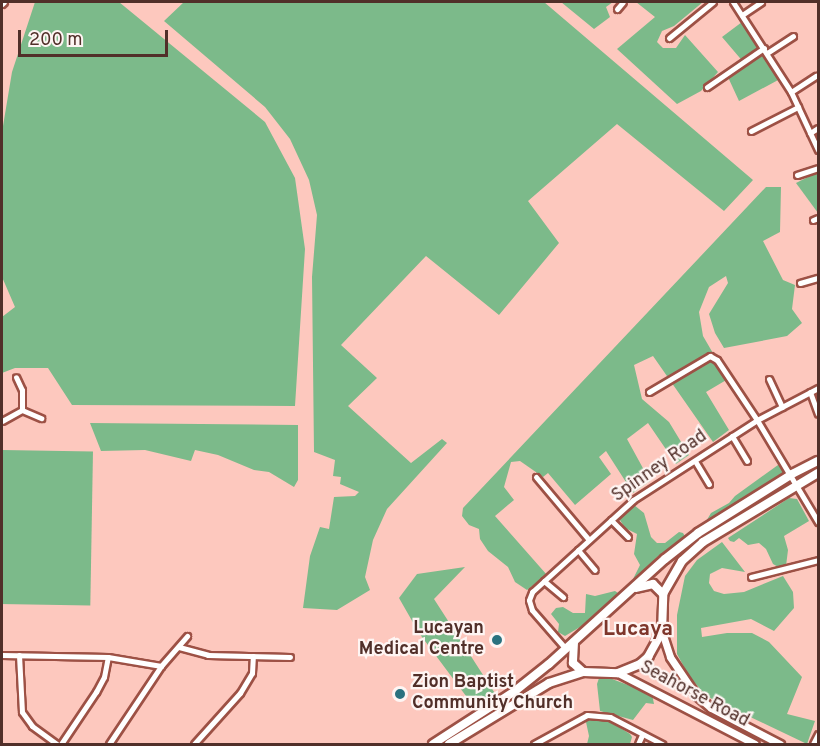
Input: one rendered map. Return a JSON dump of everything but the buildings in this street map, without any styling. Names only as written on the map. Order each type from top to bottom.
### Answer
[{"type":"main road","points":[[433,744],[515,691],[574,642],[664,559],[698,533],[792,474],[819,461]]},
{"type":"main road","points":[[450,744],[549,683],[583,672],[618,673],[648,657],[662,632],[663,594],[682,561],[703,542],[819,473]]},
{"type":"main road","points":[[633,589],[653,584],[663,594]]},
{"type":"main road","name":"Seahorse Road","points":[[662,632],[670,657],[695,694],[711,708],[780,744]]},
{"type":"main road","points":[[574,642],[573,663],[583,672]]},
{"type":"main road","name":"Seahorse Road","points":[[618,673],[755,744]]},
{"type":"street","points":[[617,9],[623,2]]},
{"type":"street","points":[[669,38],[713,2]]},
{"type":"street","points":[[733,2],[791,92],[819,150]]},
{"type":"street","points":[[742,15],[761,2]]},
{"type":"street","points":[[707,87],[793,36]]},
{"type":"street","points":[[791,92],[816,76]]},
{"type":"street","points":[[751,131],[798,107]]},
{"type":"street","points":[[810,133],[819,128]]},
{"type":"street","points":[[797,175],[819,168]]},
{"type":"street","points":[[800,283],[819,278]]},
{"type":"street","points":[[649,392],[710,356],[717,360],[758,420],[819,522]]},
{"type":"street","points":[[16,377],[22,390],[22,410]]},
{"type":"street","points":[[769,379],[782,407]]},
{"type":"street","name":"Spinney Road","points":[[566,649],[532,610],[530,603],[532,592],[633,500],[758,420],[819,388]]},
{"type":"street","points":[[810,392],[819,414]]},
{"type":"street","points":[[22,410],[41,418]]},
{"type":"street","points":[[2,421],[22,410]]},
{"type":"street","points":[[732,436],[747,461]]},
{"type":"street","points":[[694,460],[709,484]]},
{"type":"street","points":[[536,477],[589,540]]},
{"type":"street","points":[[611,520],[628,537]]},
{"type":"street","points":[[578,550],[595,570]]},
{"type":"street","points":[[751,577],[819,560]]},
{"type":"street","points":[[544,581],[563,597]]},
{"type":"street","points":[[109,744],[161,666],[179,648],[187,636]]},
{"type":"street","points":[[179,648],[208,656],[290,657]]},
{"type":"street","points":[[2,655],[108,657],[161,666]]},
{"type":"street","points":[[19,655],[22,712],[32,726],[59,744],[96,692],[104,676],[108,657]]},
{"type":"street","points":[[194,744],[240,693],[252,673],[253,656]]},
{"type":"street","points":[[534,744],[587,715],[610,717],[662,744]]},
{"type":"street","points":[[813,744],[819,734]]},
{"type":"street","points":[[638,744],[642,735]]},
{"type":"green space","points":[[35,2],[119,2],[265,122],[295,178],[305,249],[295,406],[72,405],[48,368],[15,368],[2,373],[2,317],[15,307],[2,277],[2,132],[12,72]]},
{"type":"green space","points":[[184,2],[544,2],[753,180],[724,211],[617,124],[528,201],[559,243],[499,315],[426,256],[341,345],[377,378],[348,406],[411,463],[442,439],[447,443],[387,509],[373,540],[365,577],[370,590],[337,610],[303,608],[310,556],[320,527],[329,529],[334,497],[355,496],[359,492],[340,484],[341,477],[333,476],[335,460],[314,452],[312,277],[317,215],[309,180],[290,139],[265,107],[164,21]]},
{"type":"green space","points":[[561,2],[613,2],[606,7],[610,17],[594,29]]},
{"type":"green space","points":[[636,2],[703,2],[674,26],[662,31],[657,42],[663,48],[676,48],[685,35],[718,72],[701,91],[677,104],[617,49],[655,17]]},
{"type":"green space","points":[[742,22],[769,59],[780,79],[739,101],[727,75],[745,64],[722,37]]},
{"type":"green space","points":[[818,172],[818,213],[796,183]]},
{"type":"green space","points":[[766,187],[781,187],[780,232],[763,241],[783,280],[795,285],[792,309],[802,323],[787,336],[724,348],[715,333],[709,314],[728,283],[726,276],[709,287],[699,312],[703,336],[728,379],[706,392],[729,430],[713,442],[653,356],[634,365],[642,399],[669,422],[689,455],[676,464],[648,423],[627,439],[650,481],[633,493],[606,451],[599,457],[611,474],[575,505],[548,473],[543,477],[520,461],[511,462],[504,487],[514,500],[495,516],[547,575],[527,590],[515,582],[508,567],[488,551],[480,539],[479,529],[469,525],[462,516],[463,508]]},
{"type":"green space","points":[[90,423],[298,425],[298,480],[294,487],[269,472],[254,470],[218,455],[195,450],[191,461],[145,450],[101,451]]},
{"type":"green space","points":[[2,450],[93,452],[90,606],[2,604]]},
{"type":"green space","points":[[778,465],[782,466],[785,475],[705,523],[711,513],[729,503],[735,496]]},
{"type":"green space","points":[[789,498],[797,499],[809,521],[784,536],[788,550],[786,566],[782,569],[773,564],[766,549],[759,543],[748,545],[739,538],[734,542],[730,541],[728,538]]},
{"type":"green space","points":[[634,505],[644,513],[651,537],[657,543],[665,543],[679,532],[683,533],[686,538],[657,557],[641,575],[633,579],[640,565],[634,554],[637,534],[625,528],[618,517]]},
{"type":"green space","points":[[722,542],[745,572],[722,568],[710,574],[709,583],[714,591],[724,594],[744,592],[783,576],[793,592],[794,608],[774,631],[751,619],[701,628],[702,637],[727,633],[752,633],[769,642],[802,677],[787,714],[815,721],[807,744],[706,696],[689,676],[677,654],[677,615],[685,576],[697,560]]},
{"type":"green space","points":[[465,567],[434,599],[496,695],[473,711],[466,696],[419,633],[399,598],[417,574]]},
{"type":"green space","points":[[615,591],[618,593],[590,621],[565,636],[558,632],[559,624],[551,614],[556,608],[563,607],[573,613],[585,613],[586,594],[595,596]]},
{"type":"green space","points":[[599,678],[612,679],[652,694],[654,704],[646,703],[633,720],[600,711],[597,684]]},
{"type":"green space","points":[[588,719],[611,722],[630,734],[632,737],[630,744],[587,744],[589,736],[586,722]]},
{"type":"place","name":"Lucayan Medical Centre","points":[[497,640]]},
{"type":"place","name":"Zion Baptist Community Church","points":[[400,694]]},
{"type":"district","name":"Lucaya","points":[[638,630]]}]
